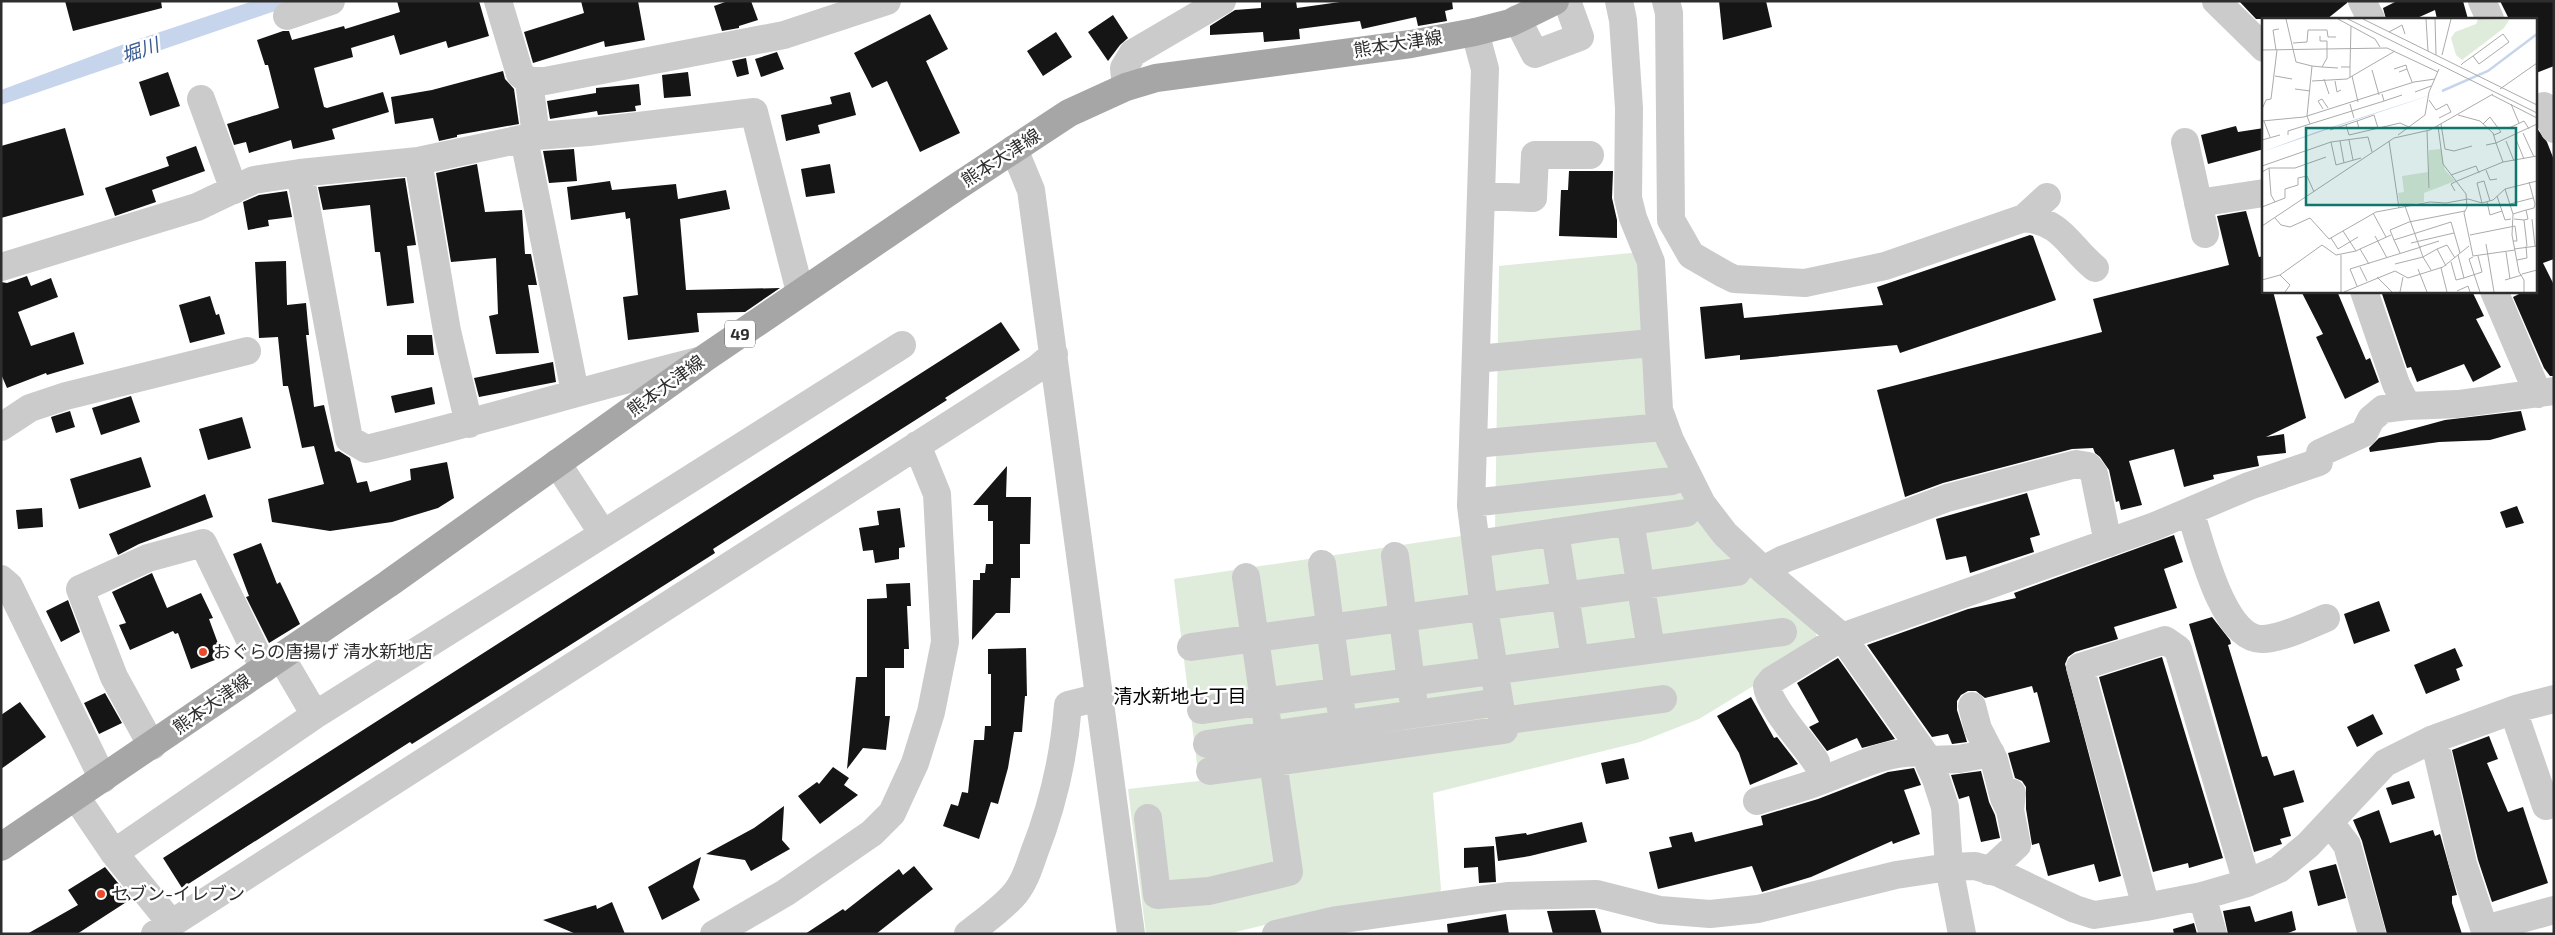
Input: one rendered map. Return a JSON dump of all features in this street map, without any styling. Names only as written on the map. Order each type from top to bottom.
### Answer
[{"type":"main road","name":"熊本大津線","points":[[1,847],[103,780],[273,663],[800,292],[1069,113],[1126,87],[1156,78],[1411,44],[1475,32],[1518,19],[1555,1]]},
{"type":"street","points":[[287,16],[331,1]]},
{"type":"street","points":[[498,1],[520,74],[529,81],[545,81],[784,34],[885,2]]},
{"type":"street","points":[[1126,87],[1124,68],[1133,53],[1222,1]]},
{"type":"street","points":[[1518,19],[1535,54],[1580,37],[1567,1]]},
{"type":"street","points":[[1619,1],[1623,20],[1629,108],[1628,198],[1633,218],[1651,262],[1659,410],[1670,440],[1702,504],[1750,571],[1842,637],[1926,757],[1945,807],[1949,867],[1962,934]]},
{"type":"street","points":[[1666,1],[1669,13],[1671,220],[1691,255],[1734,279],[1805,283],[1885,266],[2024,218],[2047,197]]},
{"type":"street","points":[[2216,1],[2262,46]]},
{"type":"street","points":[[2362,1],[2370,18]]},
{"type":"street","points":[[2482,1],[2490,18]]},
{"type":"street","points":[[1475,32],[1485,69],[1471,503],[1484,608],[1502,718]]},
{"type":"street","points":[[529,81],[530,138],[574,392]]},
{"type":"street","points":[[201,99],[234,190]]},
{"type":"street","points":[[1,266],[197,207],[254,180],[300,173],[418,161],[530,138],[754,112],[800,292]]},
{"type":"street","points":[[2185,142],[2205,234]]},
{"type":"street","points":[[1014,150],[1031,190],[1131,934]]},
{"type":"street","points":[[1481,196],[1533,198],[1535,155],[1590,155]]},
{"type":"street","points":[[418,161],[447,331],[469,424]]},
{"type":"street","points":[[300,173],[350,439],[366,449],[469,424],[574,392],[702,360]]},
{"type":"street","points":[[2198,203],[2262,193]]},
{"type":"street","points":[[2024,218],[2036,219],[2057,229],[2095,268]]},
{"type":"street","points":[[2364,292],[2396,384],[2407,406]]},
{"type":"street","points":[[1816,762],[1776,707],[1767,686],[1772,680],[1842,637],[2108,543],[2249,486],[2319,462],[2320,453],[2364,433],[2371,419],[2383,409],[2458,404],[2546,392],[2495,292]]},
{"type":"street","points":[[1476,359],[1640,344]]},
{"type":"street","points":[[114,853],[315,716],[902,345]]},
{"type":"street","points":[[1,427],[30,408],[66,396],[247,351]]},
{"type":"street","points":[[76,797],[163,928],[1038,368],[1054,354]]},
{"type":"street","points":[[1474,444],[1652,428]]},
{"type":"street","points":[[714,934],[793,887],[872,833],[892,813],[915,763],[931,712],[945,642],[937,494],[917,445]]},
{"type":"street","points":[[557,463],[603,534]]},
{"type":"street","points":[[1191,647],[1750,571],[1947,498],[2076,464],[2088,466],[2094,474],[2108,543]]},
{"type":"street","points":[[1471,503],[1672,481]]},
{"type":"street","points":[[2190,511],[2218,595],[2229,614],[2249,636],[2260,640],[2326,618]]},
{"type":"street","points":[[1476,544],[1686,513]]},
{"type":"street","points":[[1630,521],[1651,649]]},
{"type":"street","points":[[1556,532],[1575,659]]},
{"type":"street","points":[[152,746],[114,677],[80,589],[148,558],[202,543],[273,663],[315,716]]},
{"type":"street","points":[[1395,556],[1419,741]]},
{"type":"street","points":[[1322,564],[1347,751]]},
{"type":"street","points":[[1157,818],[1158,895],[1209,891],[1289,872],[1246,577]]},
{"type":"street","points":[[1,580],[9,586],[103,780]]},
{"type":"street","points":[[1201,710],[1783,632]]},
{"type":"street","points":[[2146,907],[2080,667],[2165,640],[2178,649],[2247,883]]},
{"type":"street","points":[[968,934],[1013,896],[1026,874],[1049,815],[1059,776],[1065,745],[1068,706],[1100,696]]},
{"type":"street","points":[[1210,771],[1419,741],[1502,718],[1662,699]]},
{"type":"street","points":[[1276,934],[1337,920],[1507,896],[1597,894],[1660,910],[1710,914],[1758,908],[1896,875],[1949,867],[1976,866],[1999,873],[2075,909],[2094,915],[2146,907],[2202,896],[2247,883],[2279,869],[2308,845],[2330,823],[2367,780],[2385,763],[2431,740],[2513,710],[2554,699]]},
{"type":"street","points":[[1972,706],[1978,728],[1991,753],[2011,801],[2017,845],[1989,871]]},
{"type":"street","points":[[2513,710],[2546,806]]},
{"type":"street","points":[[1207,744],[1416,714],[1502,718]]},
{"type":"street","points":[[2431,740],[2438,756],[2463,864],[2485,931],[2554,910]]},
{"type":"street","points":[[1757,801],[1794,791],[1891,754],[1911,752],[1926,757],[1958,759],[1991,753]]},
{"type":"street","points":[[2330,823],[2347,845],[2372,934]]},
{"type":"street","points":[[2202,896],[2213,934]]},
{"type":"green space","points":[[1641,252],[1692,509],[1814,629],[1817,637],[1809,652],[1699,719],[1640,742],[1433,793],[1441,889],[1439,896],[1315,913],[1227,934],[1146,934],[1128,789],[1199,781],[1174,579],[1495,531],[1499,266]]},
{"type":"water","name":"堀川","points":[[253,1],[304,1],[1,105],[1,90],[127,43]]},
{"type":"building","points":[[65,1],[161,1],[162,8],[73,31]]},
{"type":"building","points":[[397,1],[479,1],[489,36],[448,48],[446,41],[400,55],[394,35],[351,48],[353,57],[314,68],[324,107],[327,108],[383,92],[389,112],[332,129],[335,139],[293,149],[291,140],[249,153],[246,142],[234,145],[227,124],[279,108],[268,65],[265,65],[257,40],[283,31],[289,31],[292,40],[344,26],[345,29],[400,12]]},
{"type":"building","points":[[581,1],[638,1],[645,40],[605,47],[604,41],[533,63],[524,32],[584,13]]},
{"type":"building","points":[[728,1],[751,1],[758,20],[739,26],[739,28],[722,31],[714,6]]},
{"type":"building","points":[[1261,1],[1296,1],[1297,8],[1347,1],[1452,1],[1453,9],[1445,11],[1447,21],[1418,26],[1416,17],[1362,29],[1360,21],[1299,29],[1300,39],[1264,42],[1263,32],[1210,35],[1210,26],[1235,10],[1261,8]]},
{"type":"building","points":[[1719,1],[1766,1],[1772,27],[1723,40]]},
{"type":"building","points":[[2239,1],[2347,1],[2328,18],[2256,19]]},
{"type":"building","points":[[2397,1],[2463,1],[2468,18],[2437,18],[2435,10],[2417,18],[2386,18],[2383,8]]},
{"type":"building","points":[[2500,1],[2554,1],[2554,66],[2538,72],[2538,18],[2508,18]]},
{"type":"building","points":[[930,14],[948,49],[926,61],[960,133],[920,152],[887,81],[872,88],[854,53]]},
{"type":"building","points":[[1113,15],[1128,38],[1108,61],[1088,32]]},
{"type":"building","points":[[1056,32],[1072,57],[1043,76],[1027,51]]},
{"type":"building","points":[[777,52],[784,69],[761,77],[755,59]]},
{"type":"building","points":[[746,58],[749,74],[737,77],[732,61]]},
{"type":"building","points":[[503,71],[505,79],[514,89],[519,124],[457,135],[457,137],[439,141],[433,118],[395,124],[391,97],[432,90]]},
{"type":"building","points":[[168,72],[180,106],[150,116],[139,82]]},
{"type":"building","points":[[688,72],[691,96],[664,98],[662,75]]},
{"type":"building","points":[[639,84],[641,105],[635,106],[636,111],[598,115],[597,111],[550,119],[547,101],[596,93],[596,88]]},
{"type":"building","points":[[850,92],[856,115],[818,125],[820,133],[786,141],[781,115],[832,104],[830,97]]},
{"type":"building","points":[[2236,126],[2238,132],[2262,128],[2262,150],[2208,164],[2201,135]]},
{"type":"building","points":[[65,128],[84,195],[1,218],[1,146]]},
{"type":"building","points":[[2538,130],[2547,142],[2554,160],[2554,259],[2543,263],[2554,285],[2554,376],[2550,376],[2544,368],[2513,297],[2523,292],[2538,292]]},
{"type":"building","points":[[196,146],[205,171],[152,190],[156,202],[115,216],[105,188],[169,166],[166,157]]},
{"type":"building","points":[[574,149],[577,181],[549,183],[543,151]]},
{"type":"building","points":[[477,164],[485,212],[522,210],[525,254],[531,254],[537,285],[528,285],[539,353],[496,354],[489,316],[498,314],[496,258],[451,262],[436,173]]},
{"type":"building","points":[[830,164],[835,193],[806,197],[801,169]]},
{"type":"building","points":[[1569,171],[1613,171],[1612,198],[1617,220],[1617,238],[1559,236],[1561,190],[1568,190]]},
{"type":"building","points":[[405,178],[416,245],[407,246],[414,303],[387,306],[380,252],[375,252],[370,205],[323,210],[318,187]]},
{"type":"building","points":[[610,181],[612,190],[676,184],[678,199],[726,190],[730,209],[680,219],[686,290],[780,288],[745,312],[697,313],[699,332],[628,340],[623,297],[638,295],[630,218],[626,219],[625,212],[571,220],[567,187]]},
{"type":"building","points":[[287,191],[292,217],[268,220],[269,226],[248,230],[243,202],[259,195]]},
{"type":"building","points":[[2246,211],[2259,257],[2262,256],[2262,292],[2273,292],[2306,418],[2266,437],[2284,434],[2286,453],[2257,456],[2259,466],[2213,475],[2214,479],[2184,487],[2174,449],[2129,461],[2142,505],[2121,510],[2119,501],[2116,502],[2109,470],[2093,448],[2072,449],[1943,483],[1905,497],[1877,390],[2102,332],[2093,299],[2229,265],[2217,216]]},
{"type":"building","points":[[2030,235],[2033,236],[2056,300],[1900,353],[1897,345],[1740,360],[1740,355],[1705,359],[1700,307],[1742,303],[1744,318],[1883,305],[1877,287]]},
{"type":"building","points":[[286,261],[287,305],[306,303],[309,335],[306,335],[314,407],[324,405],[335,452],[339,451],[350,458],[357,483],[367,481],[370,492],[411,480],[410,469],[447,462],[454,498],[438,508],[392,522],[330,531],[272,522],[268,499],[324,484],[314,446],[302,448],[288,386],[283,386],[278,337],[259,338],[255,262]]},
{"type":"building","points":[[27,276],[31,286],[51,278],[58,297],[18,312],[31,346],[74,332],[84,364],[47,375],[46,373],[7,388],[1,374],[1,282],[7,283]]},
{"type":"building","points":[[2302,292],[2337,292],[2366,360],[2370,358],[2379,382],[2345,399],[2316,337],[2323,334]]},
{"type":"building","points":[[2381,292],[2472,292],[2484,316],[2476,319],[2501,367],[2473,382],[2464,364],[2417,382],[2411,367],[2407,368]]},
{"type":"building","points":[[210,296],[216,315],[219,314],[225,334],[190,343],[179,305]]},
{"type":"building","points":[[1001,322],[1020,350],[945,398],[947,400],[713,549],[715,553],[412,744],[410,742],[182,888],[163,858]]},
{"type":"building","points":[[407,335],[432,335],[434,355],[407,355]]},
{"type":"building","points":[[553,362],[556,382],[479,397],[474,378]]},
{"type":"building","points":[[432,387],[435,404],[395,413],[391,396]]},
{"type":"building","points":[[131,396],[140,422],[101,435],[92,408]]},
{"type":"building","points":[[70,411],[75,427],[56,433],[51,417]]},
{"type":"building","points":[[2521,411],[2526,430],[2490,440],[2439,442],[2370,452],[2369,448],[2379,438],[2445,420]]},
{"type":"building","points":[[242,417],[251,448],[208,460],[199,429]]},
{"type":"building","points":[[141,457],[151,487],[79,509],[70,479]]},
{"type":"building","points":[[1007,466],[1006,497],[1031,497],[1030,544],[1020,544],[1020,578],[1011,578],[1010,613],[996,613],[972,640],[973,580],[980,580],[980,573],[985,573],[986,564],[993,564],[993,521],[988,521],[988,505],[973,505]]},
{"type":"building","points":[[2027,493],[2040,535],[2030,538],[2034,552],[1970,573],[1966,556],[1946,560],[1936,519]]},
{"type":"building","points":[[205,494],[213,517],[139,544],[118,555],[109,534]]},
{"type":"building","points":[[2517,506],[2524,523],[2506,528],[2500,512]]},
{"type":"building","points":[[42,508],[43,527],[18,529],[16,510]]},
{"type":"building","points":[[900,508],[905,547],[899,548],[899,559],[875,563],[873,550],[863,551],[859,528],[879,525],[877,511]]},
{"type":"building","points":[[2174,535],[2183,562],[2164,569],[2177,608],[2114,627],[2118,639],[2075,652],[2068,657],[2065,664],[2121,876],[2099,882],[2094,864],[2048,876],[2039,843],[2032,845],[2026,809],[2026,787],[2022,781],[2015,778],[2008,753],[2050,742],[2037,692],[2034,693],[2032,686],[1985,698],[1976,691],[1968,691],[1961,695],[1957,701],[1957,710],[1967,742],[1952,744],[1948,734],[1932,737],[1867,645],[1968,609],[2016,598],[2014,593]]},
{"type":"building","points":[[261,543],[277,584],[280,582],[300,624],[269,643],[246,597],[249,596],[233,554]]},
{"type":"building","points":[[152,573],[167,608],[201,593],[213,618],[209,619],[223,657],[191,669],[178,633],[175,634],[173,631],[130,650],[119,625],[126,623],[112,592]]},
{"type":"building","points":[[910,583],[911,606],[907,606],[909,649],[904,649],[904,668],[885,668],[885,716],[890,716],[886,750],[863,748],[847,769],[856,677],[867,677],[867,599],[887,598],[886,584]]},
{"type":"building","points":[[68,600],[80,632],[61,642],[46,611]]},
{"type":"building","points":[[2379,601],[2390,631],[2354,644],[2344,614]]},
{"type":"building","points":[[2212,617],[2230,640],[2231,644],[2228,645],[2262,757],[2267,756],[2274,776],[2294,770],[2304,802],[2283,808],[2291,836],[2280,839],[2282,844],[2254,852],[2189,624]]},
{"type":"building","points":[[1026,648],[1027,696],[1025,696],[1022,732],[1014,732],[1008,768],[998,804],[991,802],[979,839],[943,826],[951,804],[958,806],[962,792],[968,793],[974,740],[984,740],[985,726],[991,726],[991,674],[988,674],[988,649]]},
{"type":"building","points":[[2455,648],[2463,666],[2456,669],[2460,680],[2426,694],[2414,665]]},
{"type":"building","points":[[2162,657],[2223,858],[2189,868],[2188,863],[2153,872],[2099,677]]},
{"type":"building","points":[[1838,658],[1895,739],[1862,748],[1857,738],[1827,751],[1809,727],[1819,722],[1797,683]]},
{"type":"building","points":[[105,693],[122,723],[99,734],[84,703]]},
{"type":"building","points":[[1751,697],[1774,738],[1777,737],[1798,764],[1750,785],[1739,753],[1717,716]]},
{"type":"building","points":[[20,702],[46,737],[1,769],[1,715]]},
{"type":"building","points":[[2373,714],[2383,734],[2357,747],[2347,727]]},
{"type":"building","points":[[2489,736],[2498,759],[2487,763],[2508,812],[2523,807],[2548,883],[2492,902],[2478,860],[2452,750]]},
{"type":"building","points":[[1624,758],[1629,779],[1606,784],[1601,763]]},
{"type":"building","points":[[833,767],[849,778],[844,785],[858,795],[820,824],[798,796],[817,782],[819,784]]},
{"type":"building","points":[[1914,768],[1921,785],[1904,790],[1920,834],[1893,844],[1892,841],[1811,877],[1762,892],[1752,866],[1658,889],[1649,852],[1672,847],[1669,837],[1692,832],[1695,842],[1763,825],[1761,816],[1818,799],[1888,772]]},
{"type":"building","points":[[1981,771],[2000,838],[1981,842],[1969,796],[1959,799],[1951,775]]},
{"type":"building","points":[[2409,781],[2415,798],[2392,805],[2386,788]]},
{"type":"building","points":[[784,806],[782,840],[790,849],[751,871],[745,860],[706,854],[754,828]]},
{"type":"building","points":[[2379,810],[2390,843],[2433,830],[2435,836],[2440,834],[2457,895],[2452,896],[2452,903],[2462,934],[2387,934],[2362,841],[2353,820]]},
{"type":"building","points":[[1582,822],[1587,842],[1530,856],[1498,861],[1495,837],[1526,833],[1527,835]]},
{"type":"building","points":[[1494,846],[1496,882],[1479,883],[1478,867],[1464,868],[1464,848]]},
{"type":"building","points":[[701,857],[693,887],[700,900],[662,920],[648,887]]},
{"type":"building","points":[[2336,864],[2346,898],[2318,906],[2309,871]]},
{"type":"building","points":[[914,866],[933,889],[876,934],[805,934],[843,909],[845,911],[899,869],[903,875]]},
{"type":"building","name":"セブン-イレブン","points":[[105,867],[131,899],[77,934],[27,934],[78,905],[68,890]]},
{"type":"building","points":[[612,902],[625,934],[576,934],[543,920],[596,905],[597,909]]},
{"type":"building","points":[[2250,906],[2255,922],[2292,911],[2296,930],[2285,934],[2228,934],[2223,911]]},
{"type":"building","points":[[1595,910],[1602,934],[1553,934],[1547,911]]},
{"type":"building","points":[[1506,914],[1509,934],[1448,934],[1447,924]]},
{"type":"building","points":[[2194,923],[2197,934],[2174,934],[2173,929]]},
{"type":"place","name":"おぐらの唐揚げ 清水新地店","points":[[203,652]]},
{"type":"place","name":"セブン-イレブン","points":[[101,894]]},
{"type":"district","name":"清水新地七丁目","points":[[1180,696]]}]
